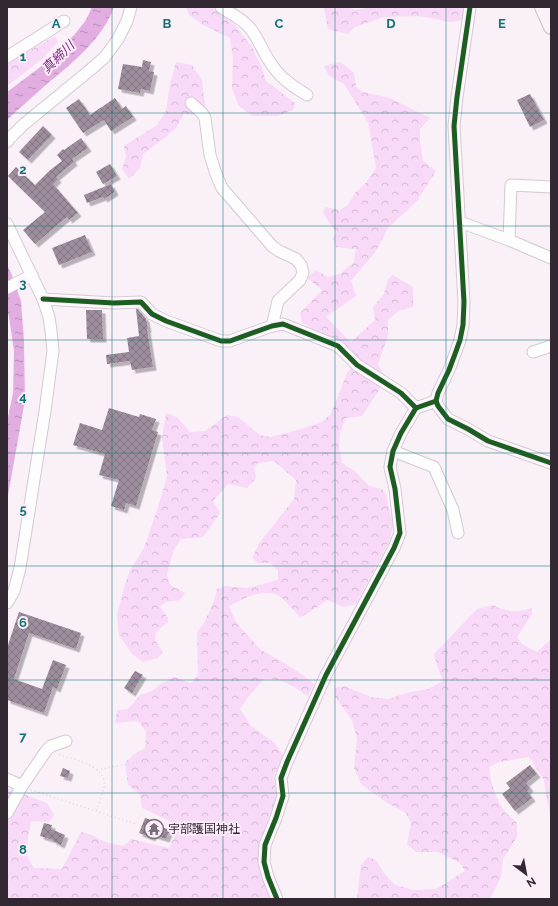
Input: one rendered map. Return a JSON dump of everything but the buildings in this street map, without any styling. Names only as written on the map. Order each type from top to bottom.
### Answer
[{"type":"main road","points":[[544,8],[551,27]]},
{"type":"street","points":[[7,142],[23,125],[105,56],[118,39],[127,21],[131,7]]},
{"type":"street","points":[[222,7],[243,21],[250,29],[276,72],[307,95]]},
{"type":"street","points":[[470,7],[454,126],[464,302],[463,325],[456,354],[438,393],[436,401],[448,419],[456,424],[468,429],[488,441],[551,463]]},
{"type":"street","points":[[7,57],[64,21]]},
{"type":"street","points":[[191,103],[202,113],[205,118],[210,155],[222,188],[272,246],[296,259],[301,265],[303,272],[300,280],[278,301],[272,326]]},
{"type":"street","points":[[509,240],[511,185],[551,187]]},
{"type":"street","points":[[460,222],[509,240],[551,258]]},
{"type":"street","points":[[7,224],[29,277],[43,298],[49,317],[53,351],[20,568],[14,591],[7,603]]},
{"type":"street","points":[[7,288],[29,277]]},
{"type":"street","points":[[43,298],[114,303],[141,302],[152,314],[166,321],[221,341],[235,339],[272,326],[283,324],[338,346],[357,365],[401,393],[416,408]]},
{"type":"street","points":[[533,352],[551,346]]},
{"type":"street","points":[[277,899],[264,862],[265,845],[283,796],[281,778],[286,762],[326,675],[394,548],[400,533],[395,489],[390,467],[393,451],[401,432],[416,408],[436,401]]},
{"type":"street","points":[[393,451],[434,467],[453,510],[458,533]]},
{"type":"street","points":[[7,813],[22,786],[46,751],[51,746],[66,740]]},
{"type":"street","points":[[7,780],[22,786]]},
{"type":"path","points":[[46,751],[88,764],[97,770],[102,778],[104,786],[96,812]]},
{"type":"path","points":[[97,770],[160,760],[181,771]]},
{"type":"path","points":[[22,786],[26,789],[136,824]]},
{"type":"green space","points":[[186,7],[212,7],[234,24],[252,47],[266,81],[295,103],[293,110],[277,116],[253,116],[239,106],[232,89],[233,58],[230,38],[205,26],[189,15]]},
{"type":"green space","points":[[325,7],[349,7],[355,10],[370,7],[464,7],[462,20],[451,22],[419,16],[384,17],[355,27],[348,34],[328,29]]},
{"type":"green space","points":[[55,36],[58,42],[41,60],[7,86],[7,64]]},
{"type":"green space","points":[[176,62],[192,65],[202,80],[205,105],[209,112],[200,116],[184,114],[176,128],[143,154],[140,168],[129,179],[122,169],[126,157],[124,146],[157,125],[166,111],[170,84]]},
{"type":"green space","points":[[341,62],[354,73],[356,87],[363,92],[390,98],[430,118],[420,129],[420,140],[423,161],[436,171],[417,201],[388,228],[376,251],[351,281],[356,296],[326,317],[351,342],[375,320],[373,307],[384,294],[388,279],[393,275],[413,287],[413,307],[400,310],[388,320],[388,336],[378,364],[384,376],[379,390],[362,416],[346,418],[340,432],[339,446],[342,463],[355,471],[369,486],[382,489],[386,494],[393,525],[390,540],[356,604],[344,607],[327,600],[300,617],[280,597],[271,593],[265,593],[252,595],[229,606],[237,624],[261,650],[303,675],[314,684],[308,696],[282,681],[264,679],[240,709],[251,726],[275,743],[283,756],[273,777],[277,796],[259,842],[259,863],[272,899],[7,899],[7,788],[47,803],[54,815],[49,822],[31,821],[27,843],[28,857],[34,868],[62,869],[81,832],[92,835],[105,842],[124,846],[131,839],[169,848],[180,826],[142,808],[140,794],[128,785],[125,763],[133,755],[145,748],[146,731],[138,721],[115,723],[117,710],[128,709],[140,695],[152,691],[162,683],[174,677],[191,683],[198,675],[197,632],[204,623],[214,601],[217,589],[225,586],[247,588],[278,580],[278,570],[270,563],[258,563],[252,558],[260,542],[294,499],[296,480],[274,461],[258,463],[254,468],[256,478],[247,488],[228,484],[213,501],[220,513],[203,537],[181,539],[173,551],[167,575],[170,585],[185,593],[180,600],[166,602],[160,607],[168,618],[168,622],[156,632],[155,640],[163,652],[158,658],[143,662],[132,654],[119,635],[117,615],[130,570],[144,548],[167,477],[162,438],[166,413],[177,417],[190,432],[205,431],[227,415],[238,417],[260,435],[270,437],[294,431],[320,423],[331,414],[347,373],[357,360],[334,340],[302,323],[300,313],[322,290],[307,278],[316,270],[328,277],[340,274],[353,263],[356,249],[336,247],[333,239],[336,232],[323,213],[325,207],[340,210],[348,205],[355,193],[365,184],[376,168],[368,122],[344,84],[329,76],[324,66]]},
{"type":"green space","points":[[493,605],[512,611],[521,611],[532,608],[532,614],[517,637],[522,644],[537,652],[551,639],[551,816],[544,780],[529,757],[499,762],[489,767],[492,785],[505,812],[517,823],[517,837],[503,859],[501,877],[490,899],[357,899],[361,865],[368,857],[376,860],[384,873],[395,885],[414,890],[436,889],[465,871],[460,863],[438,852],[416,852],[407,844],[411,823],[406,813],[387,803],[361,784],[354,768],[357,739],[352,720],[335,697],[334,688],[344,686],[371,697],[389,699],[406,693],[428,689],[443,681],[434,654],[477,609]]},
{"type":"water","name":"真締川","points":[[92,7],[114,7],[102,30],[85,50],[7,120],[7,92],[47,62],[75,34],[86,20]]},
{"type":"water","points":[[7,265],[21,301],[24,341],[25,400],[7,501],[7,422],[13,393],[14,351],[7,310]]},
{"type":"cycle path","points":[[470,7],[454,126],[464,302],[463,325],[460,340],[436,401],[448,419],[488,441],[551,463]]},
{"type":"cycle path","points":[[43,299],[114,303],[141,302],[152,314],[166,321],[221,341],[230,341],[272,326],[283,324],[338,346],[357,365],[401,393],[416,408]]},
{"type":"cycle path","points":[[277,899],[264,862],[265,845],[283,796],[281,778],[326,675],[394,548],[400,533],[395,489],[390,467],[393,451],[401,433],[416,408],[436,401]]},
{"type":"place","name":"宇部護国神社","points":[[154,829]]}]
